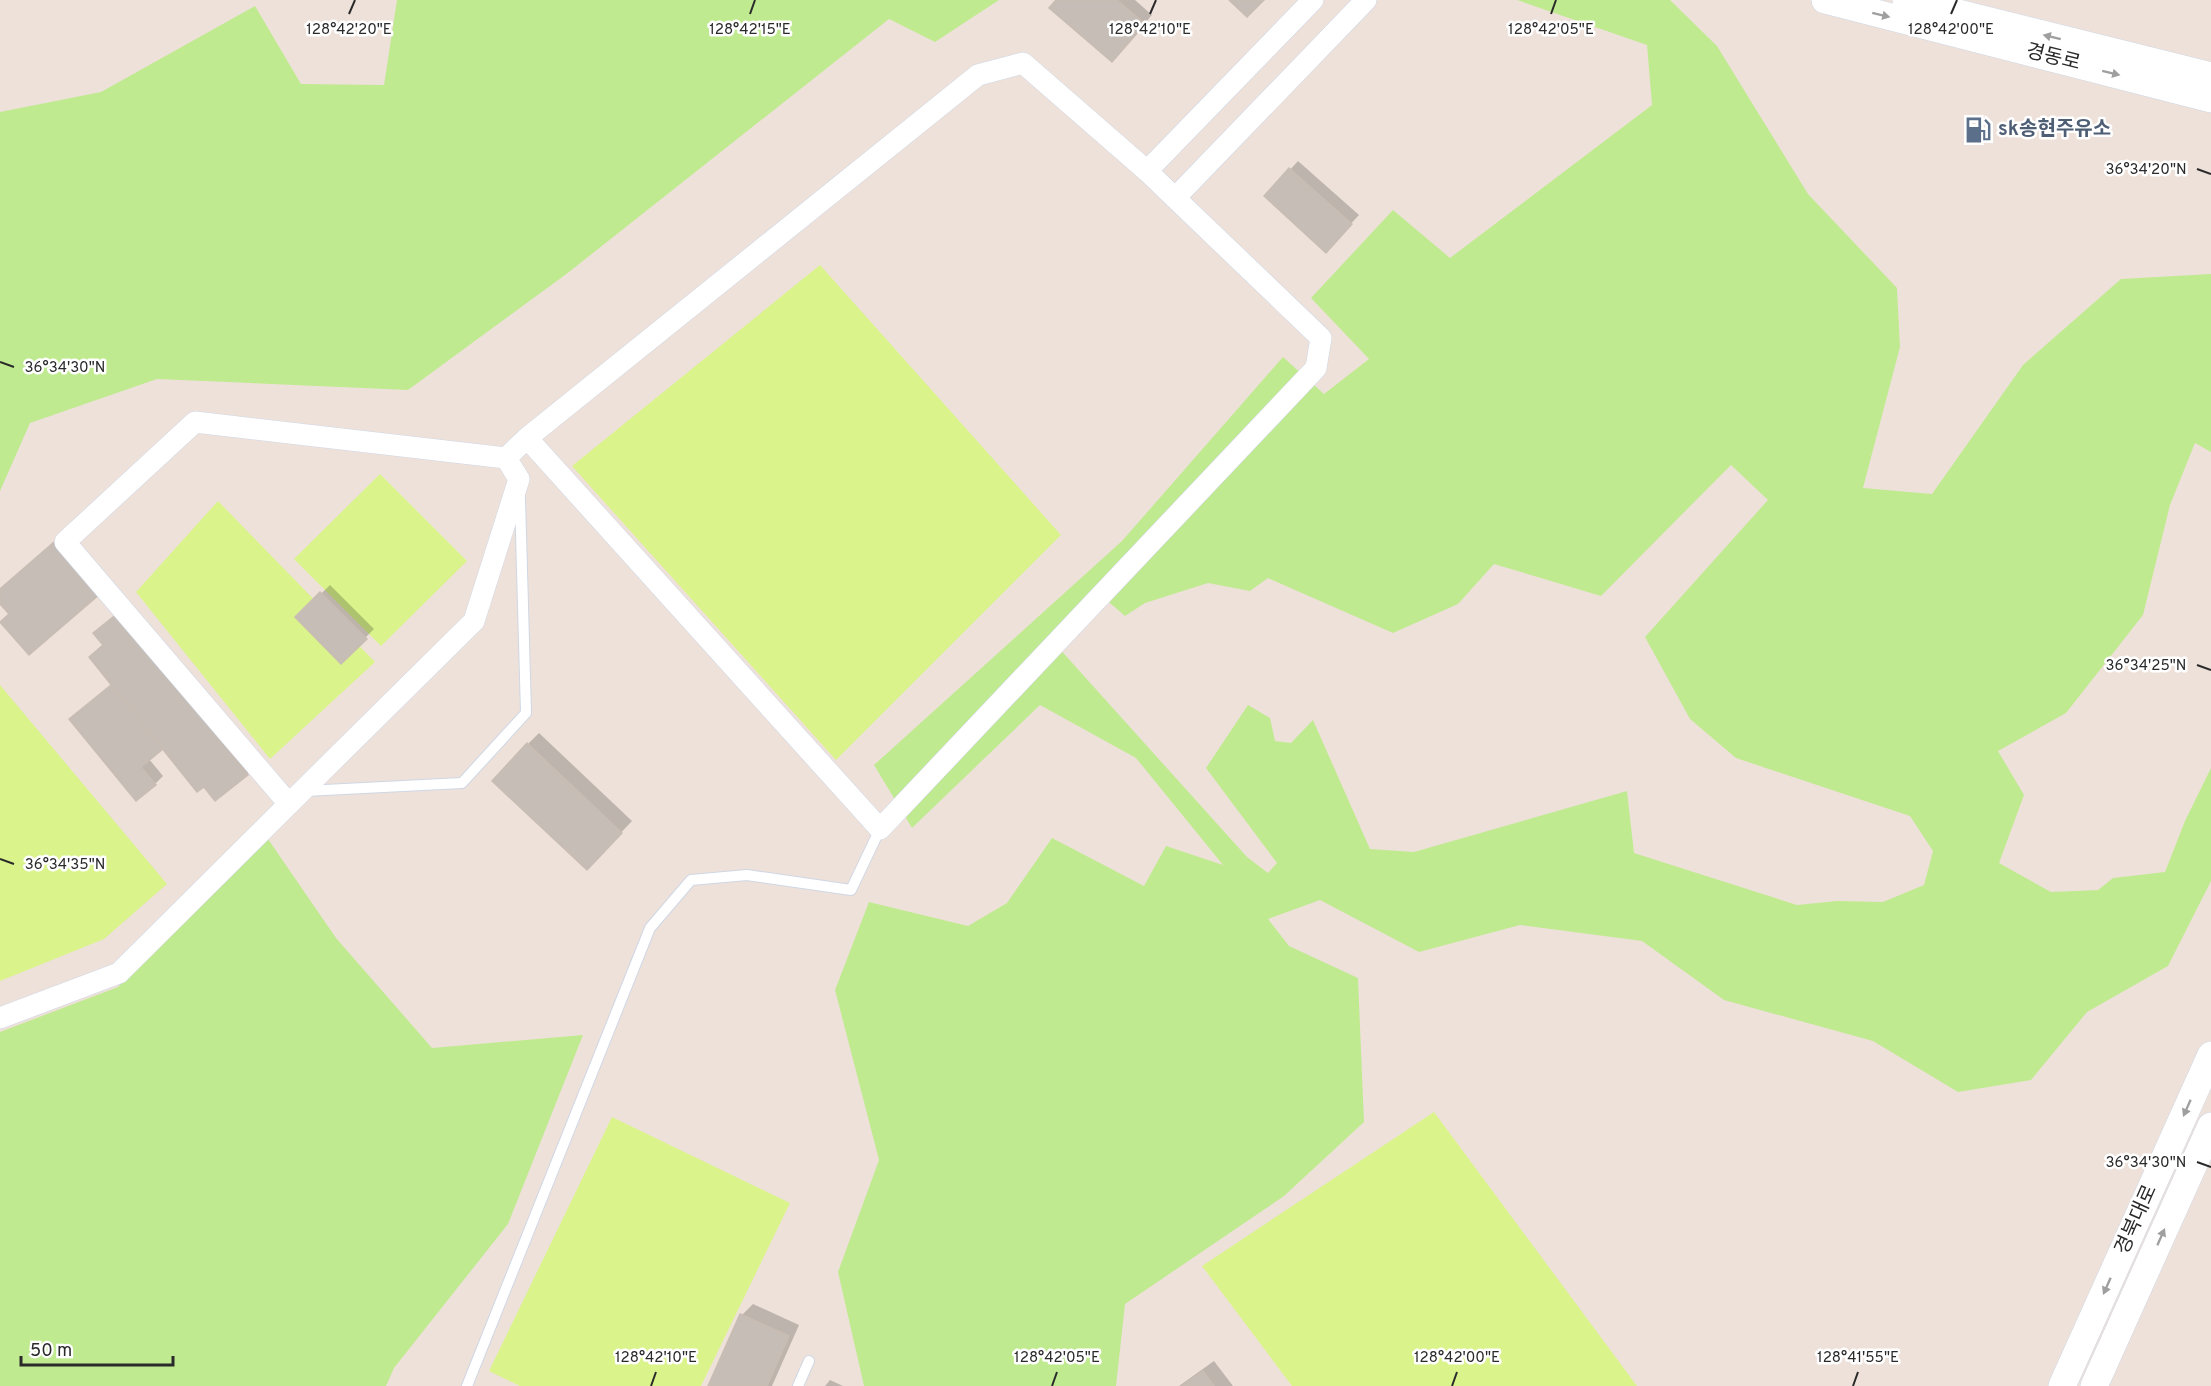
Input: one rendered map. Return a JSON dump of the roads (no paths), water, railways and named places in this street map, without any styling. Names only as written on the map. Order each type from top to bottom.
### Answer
[{"type":"street","points":[[1147,171],[1313,0]]},
{"type":"street","points":[[1175,198],[1366,0]]},
{"type":"street","name":"경동로","points":[[1825,0],[2211,99]]},
{"type":"street","name":"경동로","points":[[1906,0],[2211,76]]},
{"type":"street","points":[[506,458],[527,438],[978,75],[1023,63],[1147,171],[1321,338],[1316,368],[880,829],[527,438]]},
{"type":"street","points":[[295,797],[65,542],[195,422],[506,458]]},
{"type":"street","points":[[0,1018],[118,973],[474,621],[519,479],[506,458]]},
{"type":"street","name":"경북대로","points":[[2062,1386],[2211,1055]]},
{"type":"street","name":"경북대로","points":[[2094,1386],[2211,1126]]},
{"type":"lane","points":[[295,797],[462,783],[526,712],[519,479]]},
{"type":"lane","points":[[467,1386],[650,928],[691,880],[747,874],[851,890],[880,829]]},
{"type":"lane","points":[[798,1386],[809,1361]]},
{"type":"place","name":"sk송현주유소","points":[[1978,130]]}]
